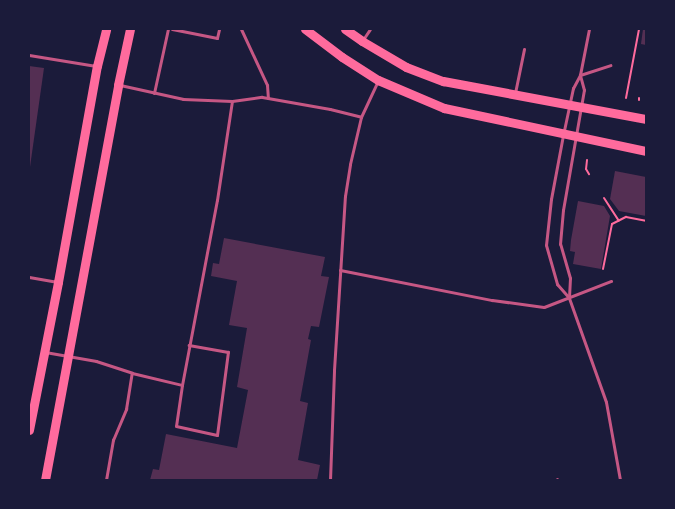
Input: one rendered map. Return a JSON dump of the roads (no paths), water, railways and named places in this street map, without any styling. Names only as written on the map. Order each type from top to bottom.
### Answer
[{"type":"main road","points":[[29,430],[97,66],[106,29]]},
{"type":"main road","points":[[44,480],[130,29]]},
{"type":"main road","points":[[306,29],[342,57],[378,80],[444,108],[646,152]]},
{"type":"main road","points":[[345,29],[406,66],[443,81],[646,119]]},
{"type":"lane","points":[[154,92],[168,29]]},
{"type":"lane","points":[[172,29],[217,38],[219,29]]},
{"type":"lane","points":[[241,29],[268,85],[268,98]]},
{"type":"lane","points":[[362,41],[370,29]]},
{"type":"lane","points":[[589,29],[580,75],[573,88],[563,135],[551,199],[546,245],[557,284],[569,298],[606,402],[620,480]]},
{"type":"lane","points":[[515,95],[524,49]]},
{"type":"lane","points":[[29,55],[97,66]]},
{"type":"lane","points":[[580,75],[610,65]]},
{"type":"lane","points":[[569,298],[570,278],[560,244],[563,210],[584,90],[580,75]]},
{"type":"lane","points":[[330,480],[334,370],[346,188],[361,117],[378,80]]},
{"type":"lane","points":[[118,84],[183,99],[232,101],[268,98],[330,109],[361,117]]},
{"type":"lane","points":[[189,345],[228,352],[217,435],[176,426],[189,345],[217,200],[232,101]]},
{"type":"lane","points":[[340,270],[492,300],[544,307],[611,281]]},
{"type":"lane","points":[[29,277],[58,282]]},
{"type":"lane","points":[[44,351],[96,361],[132,373],[182,385]]},
{"type":"lane","points":[[106,480],[113,440],[126,409],[132,373]]}]
